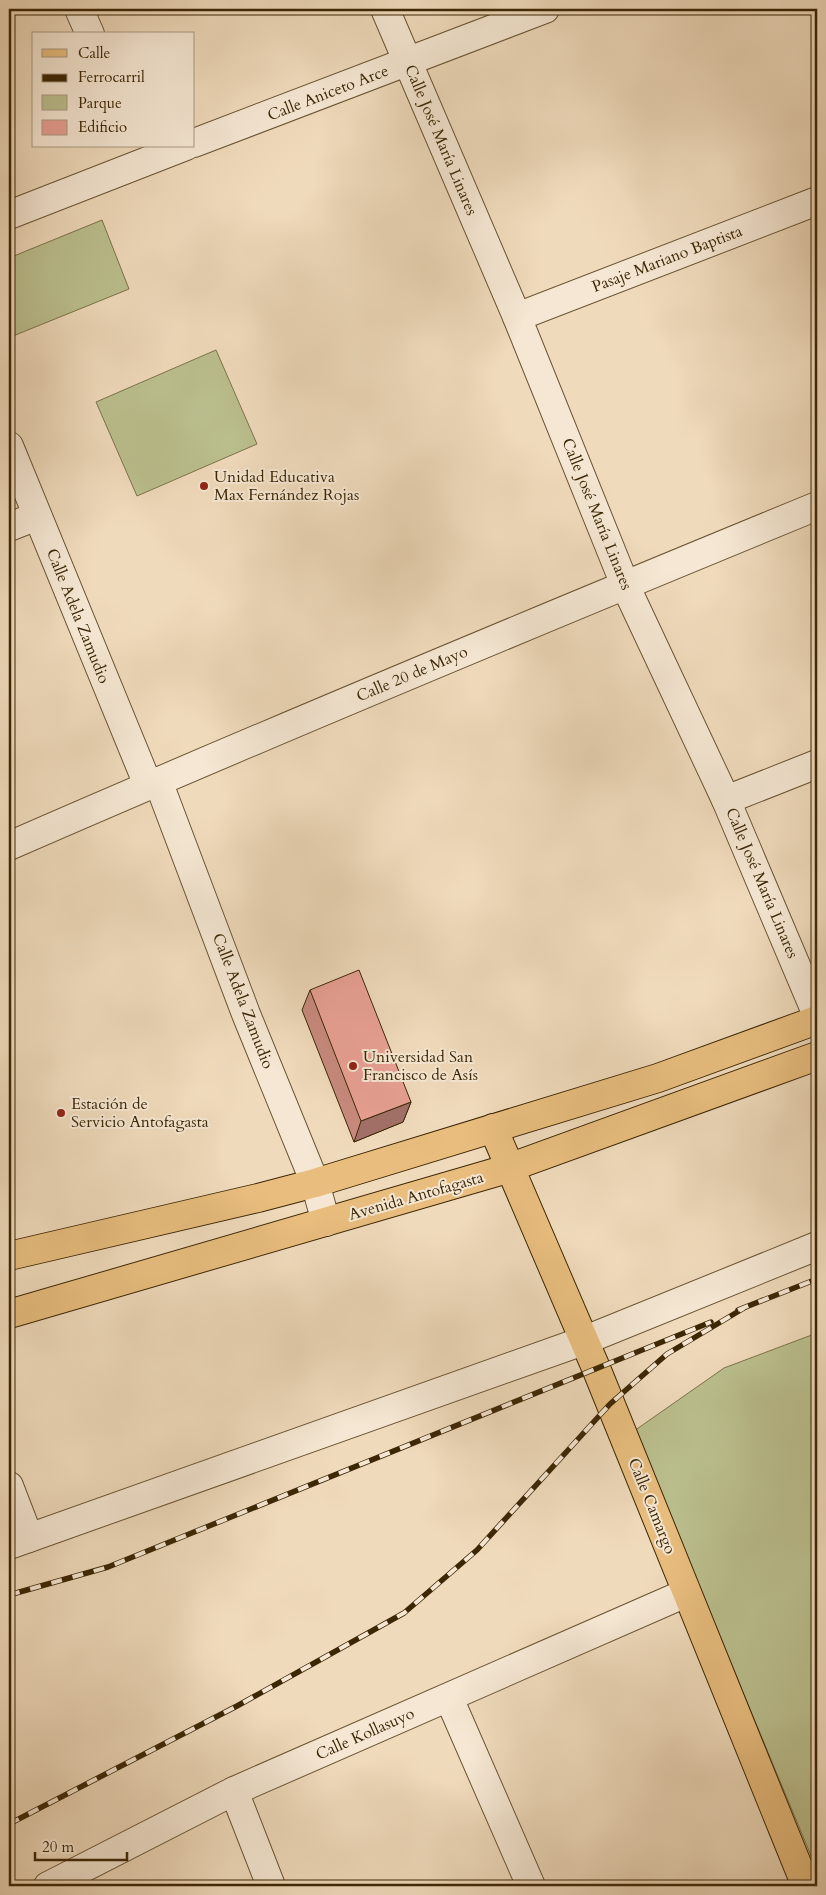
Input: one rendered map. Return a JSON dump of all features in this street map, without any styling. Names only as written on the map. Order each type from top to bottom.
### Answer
[{"type":"main road","points":[[9,1256],[315,1183],[658,1078],[817,1020]]},
{"type":"main road","name":"Avenida Antofagasta","points":[[9,1314],[510,1168],[817,1056]]},
{"type":"main road","name":"Calle Camargo","points":[[494,1128],[806,1886]]},
{"type":"street","points":[[79,9],[89,32]]},
{"type":"street","name":"Calle José María Linares","points":[[385,9],[517,317],[626,584],[726,800],[817,1015]]},
{"type":"street","name":"Calle Aniceto Arce","points":[[195,144],[545,9]]},
{"type":"street","points":[[9,214],[141,154],[175,148]]},
{"type":"street","name":"Pasaje Mariano Baptista","points":[[517,317],[817,201]]},
{"type":"street","name":"Calle Adela Zamudio","points":[[9,446],[37,516],[153,783],[315,1183],[326,1222]]},
{"type":"street","name":"Calle 20 de Mayo","points":[[9,846],[153,783],[626,584],[817,506]]},
{"type":"street","points":[[9,527],[37,516]]},
{"type":"street","points":[[726,800],[817,764]]},
{"type":"street","points":[[9,1486],[19,1541],[583,1341],[817,1246]]},
{"type":"street","name":"Calle Kollasuyo","points":[[48,1886],[234,1792],[686,1592]]},
{"type":"street","points":[[449,1698],[531,1886]]},
{"type":"street","points":[[234,1792],[271,1886]]},
{"type":"green space","points":[[102,220],[129,289],[13,336],[9,326],[9,258]]},
{"type":"green space","points":[[216,350],[257,444],[137,496],[96,402]]},
{"type":"green space","points":[[817,1333],[817,1870],[634,1431],[724,1368]]},
{"type":"building","name":"Universidad San Francisco de Asís","points":[[359,970],[411,1102],[361,1121],[310,990]]},
{"type":"railway","points":[[738,1310],[817,1279]]},
{"type":"railway","points":[[9,1824],[237,1706],[404,1613],[477,1550],[610,1404],[667,1354],[744,1308]]},
{"type":"railway","points":[[9,1595],[108,1567],[711,1322]]},
{"type":"place","name":"Unidad Educativa Max Fernández Rojas","points":[[204,486]]},
{"type":"place","name":"Universidad San Francisco de Asís","points":[[353,1066]]},
{"type":"place","name":"Estación de Servicio Antofagasta","points":[[61,1113]]}]
